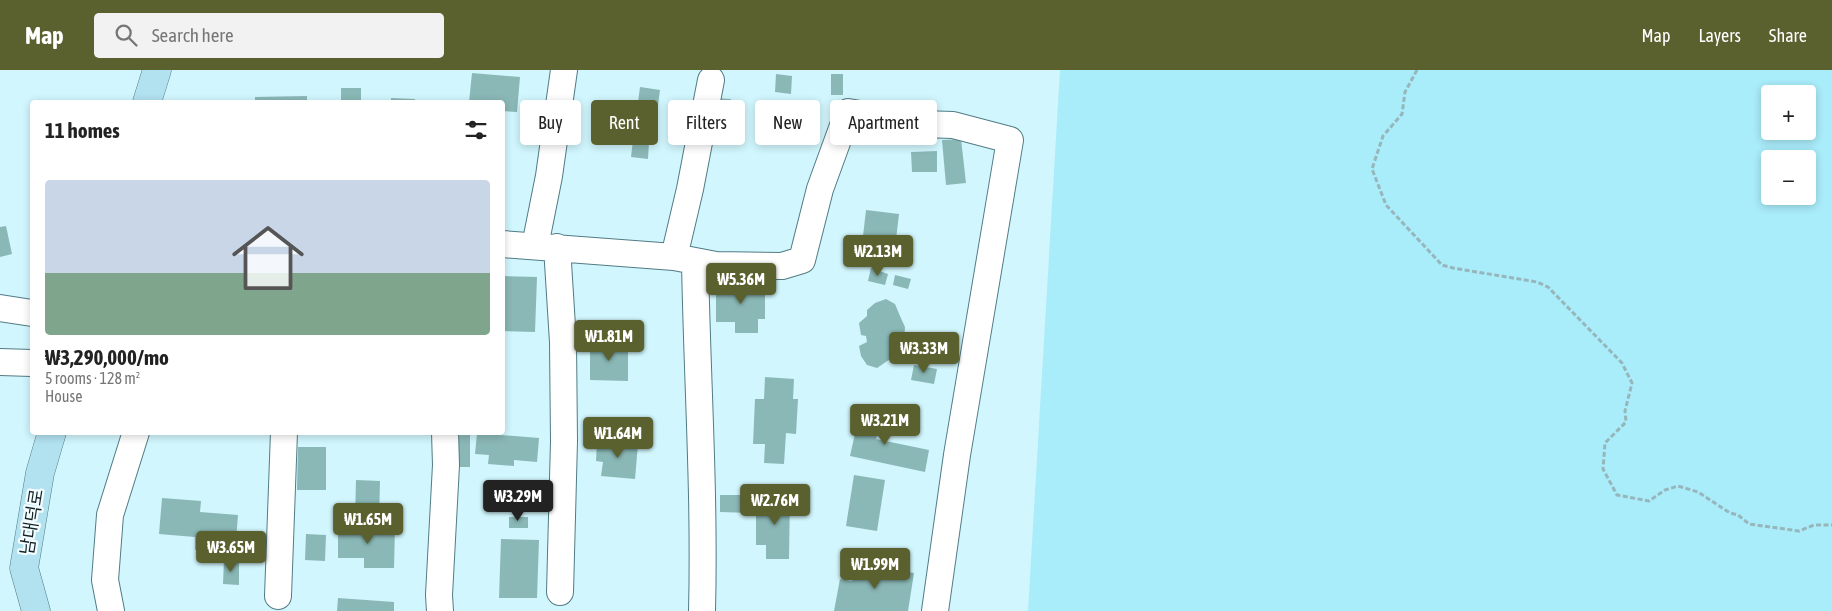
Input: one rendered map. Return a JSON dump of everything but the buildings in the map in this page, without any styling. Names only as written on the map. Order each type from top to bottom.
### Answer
[{"type":"main road","points":[[149,100],[157,70]]},
{"type":"main road","name":"남대덕로","points":[[36,611],[24,568],[40,473],[51,435]]},
{"type":"street","points":[[560,592],[564,441],[563,342],[546,246],[549,176],[564,70]]},
{"type":"street","points":[[702,611],[703,491],[697,362],[685,259],[690,189],[711,80]]},
{"type":"street","points":[[505,244],[546,246],[685,259],[716,266],[782,266],[802,260],[820,189],[848,112],[921,124],[953,125],[1010,140],[957,455],[935,611]]},
{"type":"street","points":[[0,308],[30,313]]},
{"type":"street","points":[[0,362],[30,363]]},
{"type":"street","points":[[111,611],[105,580],[110,516],[135,435]]},
{"type":"street","points":[[278,596],[284,435]]},
{"type":"street","points":[[440,611],[438,596],[446,465],[445,435]]},
{"type":"path","points":[[1417,70],[1405,92],[1402,114],[1383,136],[1372,169],[1386,205],[1442,265],[1537,282],[1548,287],[1622,363],[1632,383],[1625,411],[1626,422],[1605,443],[1603,469],[1617,495],[1649,501],[1665,490],[1678,486],[1698,492],[1730,513],[1738,515],[1749,524],[1799,531],[1814,525],[1832,525]]},
{"type":"shaded area","points":[[1060,70],[1832,70],[1832,611],[1028,611]]}]
